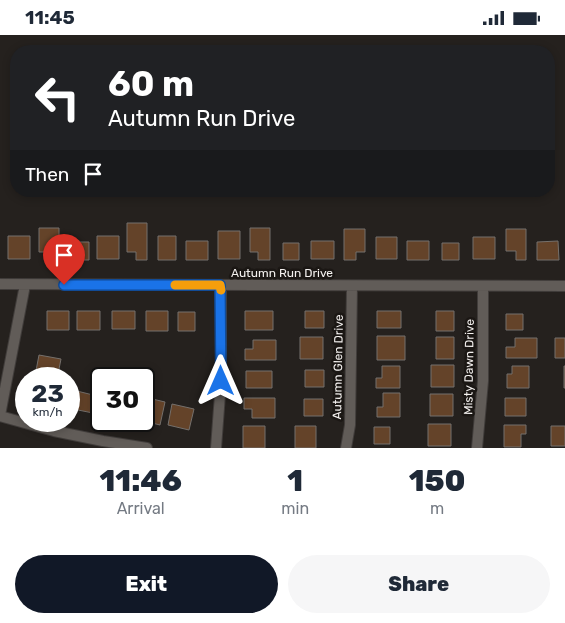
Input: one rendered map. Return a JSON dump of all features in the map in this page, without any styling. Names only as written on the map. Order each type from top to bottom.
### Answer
[{"type":"street","name":"Autumn Run Drive","points":[[0,285],[565,285]]},
{"type":"street","points":[[26,285],[0,416],[54,431],[147,448]]},
{"type":"street","points":[[216,448],[221,381],[220,285]]},
{"type":"street","name":"Autumn Glen Drive","points":[[346,448],[350,425],[352,285]]},
{"type":"street","name":"Misty Dawn Drive","points":[[477,448],[483,381],[482,285]]},
{"type":"building","points":[[127,223],[147,223],[147,260],[136,260],[136,252],[127,252]]},
{"type":"building","points":[[39,228],[59,228],[59,260],[47,260],[47,252],[39,252]]},
{"type":"building","points":[[250,228],[270,228],[270,260],[258,260],[258,252],[250,252]]},
{"type":"building","points":[[344,229],[365,229],[365,252],[356,252],[356,260],[344,260]]},
{"type":"building","points":[[506,229],[526,229],[526,260],[516,260],[516,251],[506,251]]},
{"type":"building","points":[[218,231],[240,231],[240,259],[218,259]]},
{"type":"building","points":[[8,236],[30,236],[30,259],[8,259]]},
{"type":"building","points":[[97,236],[119,236],[119,259],[97,259]]},
{"type":"building","points":[[158,236],[176,236],[176,260],[158,260]]},
{"type":"building","points":[[376,237],[397,237],[397,259],[376,259]]},
{"type":"building","points":[[473,237],[495,237],[495,259],[473,259]]},
{"type":"building","points":[[186,241],[208,241],[208,260],[186,260]]},
{"type":"building","points":[[311,241],[334,241],[334,259],[311,259]]},
{"type":"building","points":[[407,241],[429,241],[429,260],[407,260]]},
{"type":"building","points":[[558,241],[559,260],[537,260],[537,242]]},
{"type":"building","points":[[67,242],[89,242],[89,260],[67,260]]},
{"type":"building","points":[[283,243],[299,243],[299,260],[283,260]]},
{"type":"building","points":[[442,243],[459,243],[459,260],[442,260]]},
{"type":"building","points":[[47,311],[69,311],[69,330],[47,330]]},
{"type":"building","points":[[77,311],[100,311],[100,330],[77,330]]},
{"type":"building","points":[[112,311],[135,311],[135,329],[112,329]]},
{"type":"building","points":[[146,311],[168,311],[168,331],[146,331]]},
{"type":"building","points":[[245,311],[273,311],[273,330],[245,330]]},
{"type":"building","points":[[305,311],[324,311],[324,328],[305,328]]},
{"type":"building","points":[[377,311],[401,311],[401,328],[377,328]]},
{"type":"building","points":[[436,311],[454,311],[454,331],[436,331]]},
{"type":"building","points":[[178,312],[195,312],[195,331],[178,331]]},
{"type":"building","points":[[506,314],[523,314],[523,330],[506,330]]},
{"type":"building","points":[[377,336],[405,336],[405,360],[377,360]]},
{"type":"building","points":[[300,337],[323,337],[323,359],[300,359]]},
{"type":"building","points":[[436,337],[454,337],[454,359],[436,359]]},
{"type":"building","points":[[515,338],[537,338],[537,358],[506,358],[506,347],[515,347]]},
{"type":"building","points":[[555,338],[565,338],[565,358],[555,358]]},
{"type":"building","points":[[253,340],[276,340],[276,360],[245,360],[245,349],[253,349]]},
{"type":"building","points":[[39,355],[61,359],[59,367],[37,367]]},
{"type":"building","points":[[431,365],[454,365],[454,387],[431,387]]},
{"type":"building","points":[[382,366],[400,366],[400,388],[376,388],[376,378],[382,378]]},
{"type":"building","points":[[512,366],[529,366],[529,388],[507,388],[507,374],[512,374]]},
{"type":"building","points":[[565,366],[565,388],[564,388]]},
{"type":"building","points":[[305,370],[324,370],[324,387],[305,387]]},
{"type":"building","points":[[246,371],[272,371],[272,388],[246,388]]},
{"type":"building","points":[[80,392],[90,394],[90,412],[80,410]]},
{"type":"building","points":[[383,393],[400,393],[400,417],[377,417],[377,407],[383,407]]},
{"type":"building","points":[[430,394],[453,394],[453,416],[430,416]]},
{"type":"building","points":[[244,398],[275,398],[275,418],[252,418],[252,409],[244,409]]},
{"type":"building","points":[[505,398],[526,398],[526,416],[505,416]]},
{"type":"building","points":[[304,399],[323,399],[323,416],[304,416]]},
{"type":"building","points":[[155,400],[165,402],[160,425],[155,424]]},
{"type":"building","points":[[172,404],[194,409],[189,430],[168,425]]},
{"type":"building","points":[[428,424],[451,424],[451,446],[428,446]]},
{"type":"building","points":[[504,425],[526,425],[526,434],[521,434],[521,447],[504,447]]},
{"type":"building","points":[[243,426],[265,426],[265,448],[243,448]]},
{"type":"building","points":[[295,426],[316,426],[316,448],[295,448]]},
{"type":"building","points":[[551,426],[565,426],[565,446],[551,446]]},
{"type":"building","points":[[374,427],[390,427],[390,444],[374,444]]},
{"type":"slow traffic","points":[[175,285],[220,285],[221,290]]},
{"type":"route","points":[[64,285],[220,285],[221,381]]}]
